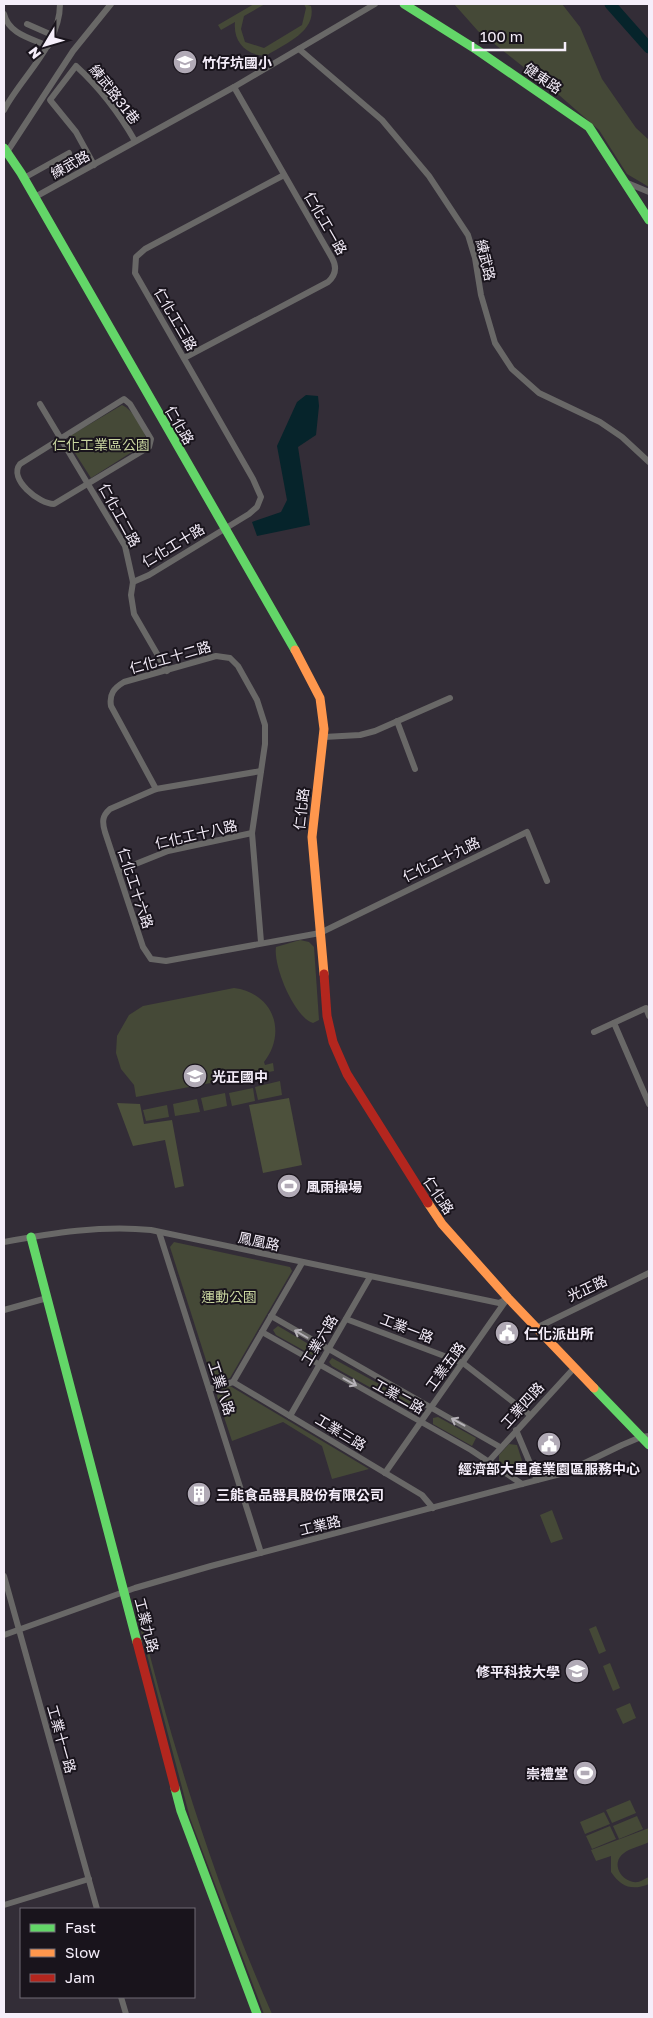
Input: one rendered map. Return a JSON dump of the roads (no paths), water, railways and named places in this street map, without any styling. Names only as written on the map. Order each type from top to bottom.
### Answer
[{"type":"main road","name":"健東路","points":[[404,4],[584,124],[603,147],[621,180],[648,216]]},
{"type":"main road","name":"仁化路","points":[[6,150],[35,197],[316,688],[323,714],[324,737],[312,826],[329,1031],[341,1063],[360,1097],[436,1216],[536,1328],[645,1436],[649,1445]]},
{"type":"main road","name":"工業九路","points":[[32,1237],[185,1822],[257,2014]]},
{"type":"street","points":[[4,108],[16,87],[48,46],[60,13],[60,4]]},
{"type":"street","points":[[6,150],[73,51],[111,4]]},
{"type":"street","name":"練武路","points":[[35,197],[234,87],[374,4]]},
{"type":"street","points":[[4,14],[7,24],[13,30],[48,46]]},
{"type":"street","points":[[27,24],[52,35]]},
{"type":"street","name":"練武路","points":[[299,49],[382,120],[429,176],[468,235],[476,258],[481,296],[495,343],[512,369],[539,393],[600,422],[622,437],[649,462]]},
{"type":"street","name":"練武路31巷","points":[[94,165],[76,132],[50,100],[76,66],[93,81],[124,121],[135,141]]},
{"type":"street","name":"仁化工一路","points":[[184,358],[328,282],[332,277],[336,264],[234,87]]},
{"type":"street","points":[[24,178],[69,153]]},
{"type":"street","name":"仁化工三路","points":[[224,529],[255,509],[260,501],[260,493],[135,273],[136,257],[145,249],[284,176]]},
{"type":"street","points":[[621,180],[649,192]]},
{"type":"street","points":[[124,399],[130,404],[151,439],[149,447],[89,485],[58,503],[49,504],[19,481],[16,474],[18,466],[60,437],[124,399]]},
{"type":"street","name":"仁化工二路","points":[[40,404],[128,553],[134,582],[131,595],[134,614],[168,671]]},
{"type":"street","name":"仁化工十路","points":[[134,582],[149,575],[224,529]]},
{"type":"street","name":"仁化工十二路","points":[[156,789],[111,706],[111,697],[114,690],[124,682],[216,656],[226,656],[234,661],[257,700],[264,717],[266,736],[252,834],[261,942]]},
{"type":"street","points":[[324,737],[360,735],[450,698]]},
{"type":"street","points":[[397,721],[415,769]]},
{"type":"street","name":"仁化工十六路","points":[[260,771],[156,789],[110,809],[105,814],[103,826],[142,947],[151,959],[166,961],[261,942],[320,933]]},
{"type":"street","name":"仁化工十九路","points":[[320,933],[527,832],[547,881]]},
{"type":"street","name":"仁化工十八路","points":[[118,871],[168,851],[252,834]]},
{"type":"street","points":[[594,1032],[646,1008],[649,1016]]},
{"type":"street","points":[[614,1023],[649,1104]]},
{"type":"street","name":"鳳凰路","points":[[4,1242],[114,1227],[158,1232],[499,1303],[508,1298]]},
{"type":"street","name":"工業八路","points":[[158,1232],[262,1553]]},
{"type":"street","points":[[209,1389],[233,1382],[302,1263]]},
{"type":"street","name":"光正路","points":[[536,1328],[649,1273]]},
{"type":"street","name":"工業六路","points":[[290,1416],[370,1277]]},
{"type":"street","points":[[4,1310],[47,1298]]},
{"type":"street","name":"工業五路","points":[[385,1473],[508,1298]]},
{"type":"street","name":"工業二路","points":[[271,1316],[500,1447]]},
{"type":"street","name":"工業一路","points":[[346,1319],[463,1363],[530,1415]]},
{"type":"street","name":"工業二路","points":[[262,1332],[488,1461],[522,1484]]},
{"type":"street","name":"工業四路","points":[[488,1461],[575,1367]]},
{"type":"street","name":"工業三路","points":[[233,1382],[422,1495],[434,1508]]},
{"type":"street","points":[[516,1430],[537,1480]]},
{"type":"street","name":"工業路","points":[[4,1635],[124,1593],[262,1553],[537,1480],[572,1469],[645,1436]]},
{"type":"street","name":"工業十一路","points":[[4,1576],[97,1908]]},
{"type":"street","points":[[4,1905],[88,1879]]},
{"type":"street","points":[[121,1998],[126,2014]]},
{"type":"water","points":[[306,395],[318,396],[319,406],[316,435],[298,447],[310,525],[257,536],[252,522],[281,512],[287,500],[277,446],[297,402]]},
{"type":"waterway","points":[[610,4],[649,48]]},
{"type":"place","name":"竹仔坑國小","points":[[185,62]]},
{"type":"place","name":"光正國中","points":[[195,1076]]},
{"type":"place","name":"風雨操場","points":[[289,1186]]},
{"type":"place","name":"仁化派出所","points":[[507,1333]]},
{"type":"place","name":"經濟部大里產業園區服務中心","points":[[549,1444]]},
{"type":"place","name":"三能食品器具股份有限公司","points":[[199,1494]]},
{"type":"place","name":"修平科技大學","points":[[577,1671]]},
{"type":"place","name":"崇禮堂","points":[[585,1773]]},
{"type":"park label","name":"仁化工業區公園","points":[[101,444]]},
{"type":"park label","name":"運動公園","points":[[229,1296]]}]
